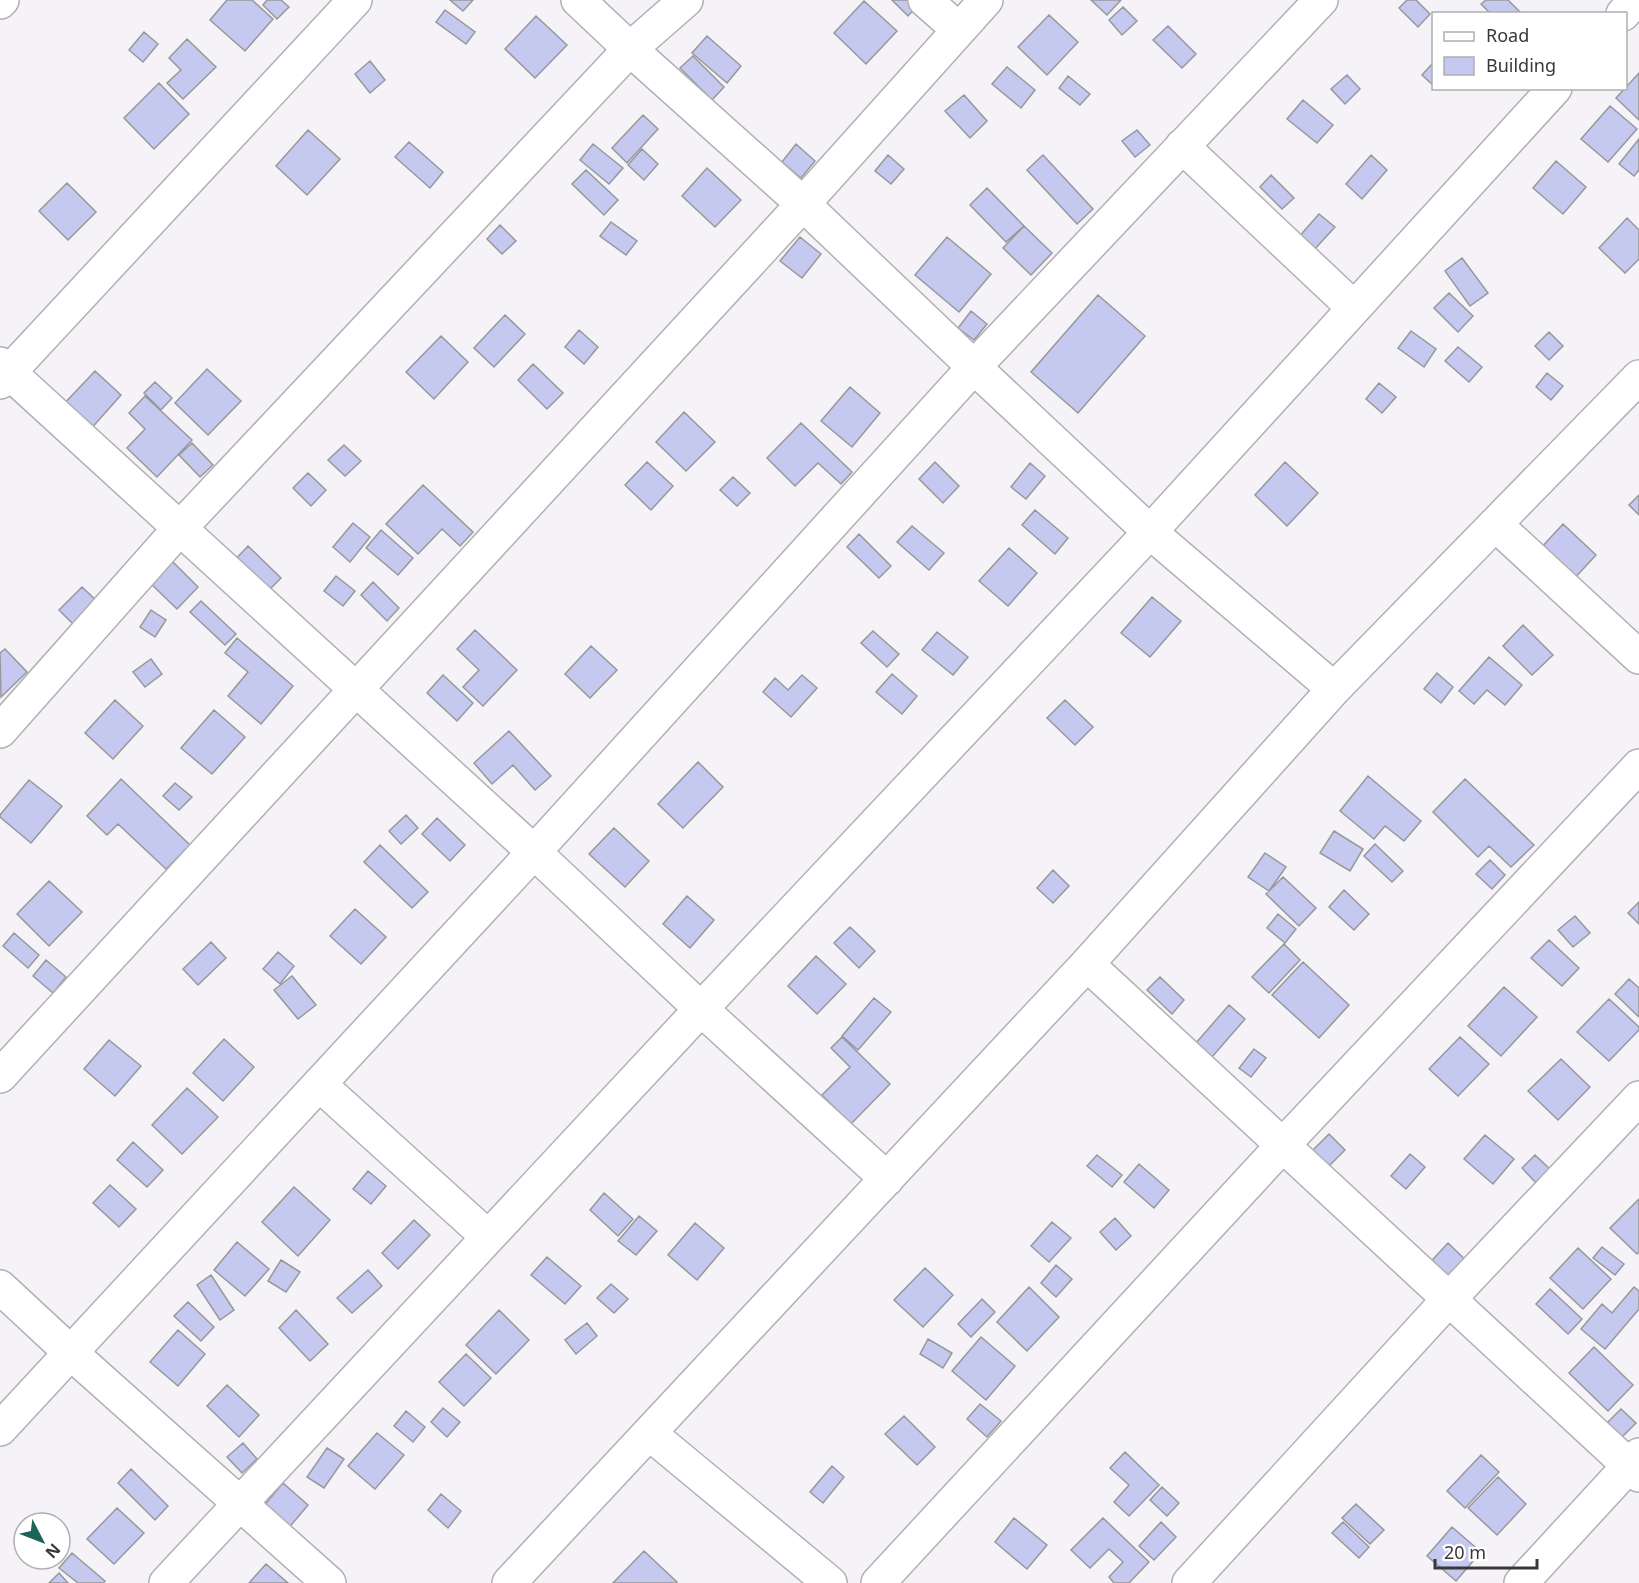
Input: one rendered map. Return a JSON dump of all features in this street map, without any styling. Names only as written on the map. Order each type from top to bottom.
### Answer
[{"type":"street","points":[[355,0],[3,373],[180,528],[888,1179]]},
{"type":"street","points":[[578,0],[630,50],[803,204],[1150,532],[1334,689]]},
{"type":"street","points":[[0,731],[180,528],[630,50],[686,0]]},
{"type":"street","points":[[925,0],[959,30]]},
{"type":"street","points":[[0,1076],[803,204],[986,0]]},
{"type":"street","points":[[0,1429],[534,852],[974,368],[1320,0]]},
{"type":"street","points":[[1625,12],[1635,0]]},
{"type":"street","points":[[166,1583],[1150,532],[1553,90]]},
{"type":"street","points":[[1182,147],[1354,308]]},
{"type":"street","points":[[509,1583],[1087,964],[1334,689],[1639,377]]},
{"type":"street","points":[[1495,524],[1639,657]]},
{"type":"street","points":[[878,1583],[1639,766]]},
{"type":"street","points":[[1087,964],[1283,1146],[1636,1465],[1521,1583]]},
{"type":"street","points":[[320,1084],[489,1237]]},
{"type":"street","points":[[1189,1583],[1450,1298],[1639,1098]]},
{"type":"street","points":[[0,1287],[70,1353],[329,1583]]},
{"type":"street","points":[[649,1433],[830,1583]]},
{"type":"building","points":[[227,0],[252,0],[273,19],[245,51],[210,20]]},
{"type":"building","points":[[267,0],[281,0],[289,7],[277,19],[263,5]]},
{"type":"building","points":[[450,0],[473,0],[463,11]]},
{"type":"building","points":[[892,0],[923,0],[908,16]]},
{"type":"building","points":[[1091,0],[1121,0],[1107,15]]},
{"type":"building","points":[[1407,0],[1416,0],[1430,14],[1418,27],[1399,8]]},
{"type":"building","points":[[1486,0],[1508,0],[1520,12],[1489,12],[1481,4]]},
{"type":"building","points":[[864,1],[897,31],[866,64],[834,33]]},
{"type":"building","points":[[1123,7],[1137,21],[1122,35],[1109,20]]},
{"type":"building","points":[[445,10],[475,32],[466,44],[436,22]]},
{"type":"building","points":[[1049,15],[1078,42],[1047,75],[1018,47]]},
{"type":"building","points":[[536,16],[567,45],[535,78],[505,49]]},
{"type":"building","points":[[1168,26],[1196,54],[1182,68],[1153,40]]},
{"type":"building","points":[[144,32],[158,44],[143,62],[129,50]]},
{"type":"building","points":[[707,36],[741,66],[727,83],[692,53]]},
{"type":"building","points":[[187,39],[216,67],[183,99],[167,83],[181,70],[169,58]]},
{"type":"building","points":[[693,56],[724,87],[712,100],[680,68]]},
{"type":"building","points":[[370,61],[385,80],[370,93],[355,74]]},
{"type":"building","points":[[1432,64],[1432,84],[1422,75]]},
{"type":"building","points":[[1007,67],[1035,90],[1021,108],[992,84]]},
{"type":"building","points":[[1639,73],[1639,120],[1616,98],[1623,90],[1627,90],[1627,86]]},
{"type":"building","points":[[1347,75],[1360,89],[1345,104],[1331,89]]},
{"type":"building","points":[[1068,76],[1090,94],[1080,105],[1059,88]]},
{"type":"building","points":[[159,83],[189,114],[154,149],[124,118]]},
{"type":"building","points":[[964,95],[987,121],[970,138],[945,111]]},
{"type":"building","points":[[1303,100],[1333,125],[1317,143],[1287,119]]},
{"type":"building","points":[[1610,106],[1637,129],[1608,162],[1581,139]]},
{"type":"building","points":[[643,115],[658,129],[627,163],[612,148]]},
{"type":"building","points":[[308,130],[340,159],[307,195],[276,166]]},
{"type":"building","points":[[1137,130],[1150,145],[1135,157],[1122,141]]},
{"type":"building","points":[[1639,139],[1639,170],[1634,176],[1619,164]]},
{"type":"building","points":[[409,142],[443,172],[430,188],[395,157]]},
{"type":"building","points":[[593,144],[623,168],[609,184],[580,160]]},
{"type":"building","points":[[796,144],[815,161],[801,178],[782,162]]},
{"type":"building","points":[[642,149],[658,164],[644,180],[628,165]]},
{"type":"building","points":[[888,155],[904,169],[891,184],[875,171]]},
{"type":"building","points":[[1043,155],[1093,209],[1077,224],[1027,170]]},
{"type":"building","points":[[1371,155],[1387,170],[1362,199],[1346,184]]},
{"type":"building","points":[[1556,161],[1586,187],[1563,214],[1533,188]]},
{"type":"building","points":[[707,168],[741,200],[715,227],[682,196]]},
{"type":"building","points":[[586,170],[618,200],[604,215],[572,184]]},
{"type":"building","points":[[1271,175],[1294,198],[1282,209],[1260,187]]},
{"type":"building","points":[[67,183],[96,212],[68,240],[39,211]]},
{"type":"building","points":[[987,188],[1024,226],[1006,242],[970,205]]},
{"type":"building","points":[[1319,214],[1335,227],[1312,252],[1297,239]]},
{"type":"building","points":[[1627,218],[1639,230],[1639,259],[1625,273],[1599,248]]},
{"type":"building","points":[[611,222],[637,241],[626,255],[600,236]]},
{"type":"building","points":[[500,225],[516,241],[502,254],[487,239]]},
{"type":"building","points":[[1024,226],[1052,253],[1031,275],[1003,248]]},
{"type":"building","points":[[800,237],[821,254],[802,278],[780,261]]},
{"type":"building","points":[[947,237],[991,274],[959,312],[915,275]]},
{"type":"building","points":[[1462,258],[1488,293],[1470,306],[1445,271]]},
{"type":"building","points":[[1449,293],[1473,316],[1458,332],[1434,308]]},
{"type":"building","points":[[1098,295],[1145,336],[1078,413],[1031,372]]},
{"type":"building","points":[[971,311],[987,324],[974,340],[958,328]]},
{"type":"building","points":[[505,315],[525,334],[494,367],[474,348]]},
{"type":"building","points":[[579,330],[598,347],[584,364],[565,347]]},
{"type":"building","points":[[1411,331],[1436,349],[1424,367],[1398,348]]},
{"type":"building","points":[[1549,332],[1563,346],[1549,360],[1535,346]]},
{"type":"building","points":[[441,336],[468,362],[434,399],[406,372]]},
{"type":"building","points":[[1458,347],[1482,367],[1469,382],[1445,361]]},
{"type":"building","points":[[533,364],[563,393],[547,409],[518,380]]},
{"type":"building","points":[[207,369],[241,401],[208,435],[175,403]]},
{"type":"building","points":[[95,371],[121,395],[89,431],[62,406]]},
{"type":"building","points":[[1547,373],[1563,386],[1551,400],[1536,387]]},
{"type":"building","points":[[155,382],[172,398],[161,410],[144,393]]},
{"type":"building","points":[[1379,383],[1396,397],[1382,413],[1366,399]]},
{"type":"building","points":[[850,387],[880,413],[852,447],[821,421]]},
{"type":"building","points":[[145,396],[192,440],[157,477],[127,448],[145,429],[129,413]]},
{"type":"building","points":[[684,412],[715,442],[686,471],[656,442]]},
{"type":"building","points":[[801,423],[852,472],[841,484],[818,463],[795,486],[767,458]]},
{"type":"building","points":[[192,443],[213,465],[200,477],[179,455]]},
{"type":"building","points":[[344,445],[361,461],[345,476],[328,460]]},
{"type":"building","points":[[647,462],[673,486],[651,510],[625,485]]},
{"type":"building","points":[[935,462],[959,486],[943,503],[919,479]]},
{"type":"building","points":[[1285,462],[1318,493],[1287,526],[1255,495]]},
{"type":"building","points":[[1030,463],[1045,476],[1026,499],[1011,487]]},
{"type":"building","points":[[308,473],[326,490],[311,506],[293,488]]},
{"type":"building","points":[[733,477],[750,493],[737,506],[720,490]]},
{"type":"building","points":[[423,485],[473,532],[460,546],[442,529],[418,554],[386,524]]},
{"type":"building","points":[[1639,495],[1639,515],[1629,505]]},
{"type":"building","points":[[1035,510],[1068,538],[1055,554],[1022,525]]},
{"type":"building","points":[[353,523],[370,537],[350,562],[333,547]]},
{"type":"building","points":[[1563,524],[1596,555],[1572,581],[1539,550]]},
{"type":"building","points":[[912,526],[944,553],[929,570],[897,542]]},
{"type":"building","points":[[381,530],[413,558],[398,575],[366,548]]},
{"type":"building","points":[[859,534],[891,566],[879,578],[847,547]]},
{"type":"building","points":[[248,546],[281,578],[264,595],[232,563]]},
{"type":"building","points":[[1009,548],[1037,573],[1008,606],[979,581]]},
{"type":"building","points":[[170,559],[198,587],[177,609],[148,581]]},
{"type":"building","points":[[336,576],[355,591],[343,606],[324,591]]},
{"type":"building","points":[[373,582],[399,608],[387,621],[361,595]]},
{"type":"building","points":[[82,587],[98,602],[74,625],[59,610]]},
{"type":"building","points":[[1152,597],[1181,621],[1150,657],[1121,633]]},
{"type":"building","points":[[201,601],[236,634],[225,645],[190,612]]},
{"type":"building","points":[[151,610],[166,620],[155,637],[140,627]]},
{"type":"building","points":[[1523,625],[1553,655],[1532,675],[1503,646]]},
{"type":"building","points":[[475,630],[517,670],[483,706],[463,687],[479,670],[457,649]]},
{"type":"building","points":[[873,631],[899,654],[887,667],[861,643]]},
{"type":"building","points":[[937,632],[968,657],[953,675],[922,650]]},
{"type":"building","points":[[237,638],[293,686],[261,724],[228,696],[248,672],[225,653]]},
{"type":"building","points":[[591,646],[617,670],[590,698],[565,674]]},
{"type":"building","points":[[5,649],[27,672],[1,697],[0,653]]},
{"type":"building","points":[[1489,657],[1522,685],[1505,705],[1487,690],[1474,704],[1459,691]]},
{"type":"building","points":[[151,659],[162,674],[145,687],[133,672]]},
{"type":"building","points":[[1437,673],[1453,687],[1441,703],[1424,689]]},
{"type":"building","points":[[892,674],[917,696],[902,714],[876,692]]},
{"type":"building","points":[[443,675],[473,703],[457,721],[427,693]]},
{"type":"building","points":[[802,675],[817,688],[791,717],[763,692],[775,678],[788,690]]},
{"type":"building","points":[[115,700],[143,726],[113,759],[85,733]]},
{"type":"building","points":[[1065,700],[1093,727],[1075,745],[1047,718]]},
{"type":"building","points":[[214,710],[245,737],[212,774],[181,748]]},
{"type":"building","points":[[509,731],[551,776],[535,790],[513,765],[492,784],[474,763]]},
{"type":"building","points":[[698,762],[723,787],[683,828],[658,804]]},
{"type":"building","points":[[1368,776],[1421,821],[1404,841],[1385,826],[1374,839],[1340,811]]},
{"type":"building","points":[[121,779],[190,845],[166,869],[118,824],[107,835],[87,816]]},
{"type":"building","points":[[1465,779],[1534,845],[1511,867],[1489,846],[1478,857],[1433,812]]},
{"type":"building","points":[[29,780],[62,806],[31,843],[0,817]]},
{"type":"building","points":[[175,783],[192,797],[179,810],[163,796]]},
{"type":"building","points":[[406,815],[418,828],[401,844],[389,831]]},
{"type":"building","points":[[437,818],[465,845],[450,861],[422,834]]},
{"type":"building","points":[[614,828],[649,861],[625,887],[589,854]]},
{"type":"building","points":[[1334,831],[1363,849],[1350,871],[1320,853]]},
{"type":"building","points":[[1375,844],[1403,871],[1392,882],[1364,856]]},
{"type":"building","points":[[380,845],[428,892],[412,908],[364,862]]},
{"type":"building","points":[[1265,853],[1286,867],[1269,891],[1248,877]]},
{"type":"building","points":[[1490,860],[1505,875],[1492,889],[1476,874]]},
{"type":"building","points":[[1053,870],[1069,886],[1053,903],[1037,888]]},
{"type":"building","points":[[1283,877],[1316,908],[1299,926],[1266,894]]},
{"type":"building","points":[[49,881],[82,912],[49,946],[17,914]]},
{"type":"building","points":[[1344,890],[1369,914],[1354,930],[1329,907]]},
{"type":"building","points":[[687,896],[714,920],[690,948],[663,924]]},
{"type":"building","points":[[1639,902],[1639,924],[1628,913]]},
{"type":"building","points":[[355,909],[386,937],[361,964],[330,936]]},
{"type":"building","points":[[1278,914],[1296,929],[1285,943],[1267,928]]},
{"type":"building","points":[[1575,916],[1590,933],[1573,947],[1558,930]]},
{"type":"building","points":[[850,927],[875,951],[859,968],[834,943]]},
{"type":"building","points":[[14,933],[39,955],[28,968],[3,946]]},
{"type":"building","points":[[1549,940],[1579,968],[1562,986],[1531,958]]},
{"type":"building","points":[[211,942],[226,958],[198,985],[183,969]]},
{"type":"building","points":[[1284,944],[1300,960],[1269,993],[1252,977]]},
{"type":"building","points":[[278,952],[294,966],[280,984],[263,969]]},
{"type":"building","points":[[816,956],[846,984],[817,1014],[788,986]]},
{"type":"building","points":[[46,960],[66,977],[53,993],[33,976]]},
{"type":"building","points":[[1303,962],[1349,1005],[1319,1038],[1272,995]]},
{"type":"building","points":[[292,976],[316,1005],[298,1019],[274,990]]},
{"type":"building","points":[[1160,977],[1184,1000],[1172,1014],[1147,990]]},
{"type":"building","points":[[1629,979],[1639,988],[1639,1017],[1615,994]]},
{"type":"building","points":[[1504,987],[1537,1017],[1501,1056],[1468,1026]]},
{"type":"building","points":[[874,998],[891,1012],[858,1050],[842,1036]]},
{"type":"building","points":[[1609,999],[1639,1027],[1639,1030],[1609,1061],[1577,1032]]},
{"type":"building","points":[[1229,1005],[1245,1019],[1212,1057],[1196,1043]]},
{"type":"building","points":[[842,1037],[890,1084],[851,1124],[822,1095],[850,1067],[831,1048]]},
{"type":"building","points":[[1460,1037],[1489,1064],[1458,1096],[1429,1069]]},
{"type":"building","points":[[224,1039],[254,1067],[223,1101],[193,1073]]},
{"type":"building","points":[[109,1040],[141,1066],[115,1096],[84,1069]]},
{"type":"building","points":[[1254,1049],[1266,1058],[1251,1077],[1239,1068]]},
{"type":"building","points":[[1561,1059],[1590,1087],[1558,1120],[1528,1091]]},
{"type":"building","points":[[187,1088],[218,1117],[182,1154],[152,1125]]},
{"type":"building","points":[[1329,1134],[1345,1150],[1328,1167],[1312,1151]]},
{"type":"building","points":[[1485,1135],[1514,1159],[1493,1184],[1464,1159]]},
{"type":"building","points":[[133,1142],[163,1170],[147,1187],[117,1160]]},
{"type":"building","points":[[1410,1154],[1425,1167],[1406,1189],[1391,1176]]},
{"type":"building","points":[[1097,1155],[1122,1175],[1112,1187],[1087,1166]]},
{"type":"building","points":[[1535,1155],[1551,1170],[1537,1184],[1522,1168]]},
{"type":"building","points":[[1139,1164],[1169,1190],[1154,1208],[1124,1182]]},
{"type":"building","points":[[368,1171],[386,1186],[371,1204],[353,1189]]},
{"type":"building","points":[[110,1185],[136,1209],[119,1227],[93,1203]]},
{"type":"building","points":[[294,1187],[330,1220],[298,1256],[262,1222]]},
{"type":"building","points":[[604,1193],[633,1219],[618,1236],[590,1210]]},
{"type":"building","points":[[1639,1199],[1639,1252],[1637,1254],[1610,1228]]},
{"type":"building","points":[[639,1216],[657,1231],[636,1255],[618,1241]]},
{"type":"building","points":[[1115,1218],[1131,1236],[1116,1250],[1100,1232]]},
{"type":"building","points":[[414,1220],[430,1235],[398,1269],[382,1253]]},
{"type":"building","points":[[1052,1222],[1071,1238],[1049,1262],[1031,1246]]},
{"type":"building","points":[[695,1223],[724,1248],[697,1280],[668,1255]]},
{"type":"building","points":[[237,1242],[269,1269],[245,1296],[214,1270]]},
{"type":"building","points":[[1448,1243],[1474,1268],[1448,1294],[1423,1270]]},
{"type":"building","points":[[1602,1247],[1624,1264],[1615,1275],[1593,1258]]},
{"type":"building","points":[[1578,1248],[1611,1279],[1583,1309],[1550,1278]]},
{"type":"building","points":[[547,1257],[581,1286],[565,1304],[531,1275]]},
{"type":"building","points":[[281,1260],[300,1272],[286,1292],[268,1281]]},
{"type":"building","points":[[1056,1265],[1072,1279],[1056,1297],[1041,1283]]},
{"type":"building","points":[[925,1268],[953,1295],[923,1327],[894,1300]]},
{"type":"building","points":[[368,1270],[382,1286],[352,1313],[337,1298]]},
{"type":"building","points":[[211,1275],[234,1310],[220,1320],[197,1285]]},
{"type":"building","points":[[611,1284],[628,1299],[614,1313],[597,1298]]},
{"type":"building","points":[[1029,1287],[1059,1317],[1027,1351],[997,1322]]},
{"type":"building","points":[[1634,1287],[1639,1291],[1639,1309],[1605,1349],[1581,1329],[1602,1304],[1612,1313]]},
{"type":"building","points":[[1550,1289],[1582,1319],[1568,1334],[1536,1304]]},
{"type":"building","points":[[982,1299],[995,1312],[971,1337],[958,1324]]},
{"type":"building","points":[[188,1302],[214,1327],[201,1341],[174,1316]]},
{"type":"building","points":[[296,1310],[328,1344],[310,1361],[279,1328]]},
{"type":"building","points":[[499,1310],[529,1340],[496,1374],[466,1345]]},
{"type":"building","points":[[587,1323],[597,1336],[576,1354],[565,1340]]},
{"type":"building","points":[[178,1330],[205,1354],[178,1386],[150,1362]]},
{"type":"building","points":[[981,1337],[1015,1366],[986,1400],[952,1371]]},
{"type":"building","points":[[928,1339],[952,1353],[943,1368],[920,1354]]},
{"type":"building","points":[[1594,1347],[1633,1385],[1608,1411],[1569,1373]]},
{"type":"building","points":[[466,1354],[491,1378],[464,1406],[439,1382]]},
{"type":"building","points":[[227,1385],[259,1415],[239,1437],[207,1406]]},
{"type":"building","points":[[980,1404],[1001,1421],[987,1437],[967,1419]]},
{"type":"building","points":[[443,1408],[460,1422],[447,1437],[431,1422]]},
{"type":"building","points":[[1621,1409],[1636,1423],[1622,1437],[1607,1423]]},
{"type":"building","points":[[406,1411],[425,1427],[413,1442],[394,1426]]},
{"type":"building","points":[[904,1416],[935,1447],[917,1465],[885,1434]]},
{"type":"building","points":[[377,1433],[404,1455],[375,1489],[348,1466]]},
{"type":"building","points":[[243,1443],[257,1459],[242,1473],[227,1457]]},
{"type":"building","points":[[327,1448],[344,1459],[324,1488],[307,1477]]},
{"type":"building","points":[[1125,1452],[1159,1485],[1129,1516],[1114,1502],[1129,1485],[1110,1468]]},
{"type":"building","points":[[1481,1455],[1499,1472],[1465,1508],[1447,1491]]},
{"type":"building","points":[[832,1466],[844,1477],[823,1503],[810,1492]]},
{"type":"building","points":[[131,1469],[168,1506],[155,1520],[118,1483]]},
{"type":"building","points":[[1498,1477],[1526,1504],[1497,1535],[1468,1508]]},
{"type":"building","points":[[283,1483],[308,1505],[287,1530],[262,1508]]},
{"type":"building","points":[[1162,1487],[1179,1503],[1167,1516],[1150,1500]]},
{"type":"building","points":[[441,1494],[461,1511],[448,1528],[428,1510]]},
{"type":"building","points":[[1356,1504],[1384,1530],[1370,1544],[1342,1518]]},
{"type":"building","points":[[117,1508],[144,1533],[114,1564],[87,1539]]},
{"type":"building","points":[[1014,1518],[1047,1545],[1027,1569],[995,1542]]},
{"type":"building","points":[[1103,1518],[1149,1562],[1129,1583],[1114,1583],[1109,1577],[1123,1562],[1109,1549],[1090,1568],[1071,1550]]},
{"type":"building","points":[[1161,1522],[1176,1537],[1154,1560],[1139,1546]]},
{"type":"building","points":[[1343,1522],[1369,1547],[1359,1558],[1332,1533]]},
{"type":"building","points":[[1452,1527],[1481,1552],[1456,1581],[1427,1556]]},
{"type":"building","points":[[644,1551],[677,1582],[613,1583]]},
{"type":"building","points":[[72,1553],[105,1581],[103,1583],[78,1583],[63,1571],[72,1571]]},
{"type":"building","points":[[266,1564],[288,1583],[249,1583]]},
{"type":"building","points":[[59,1573],[68,1583],[49,1583]]}]
